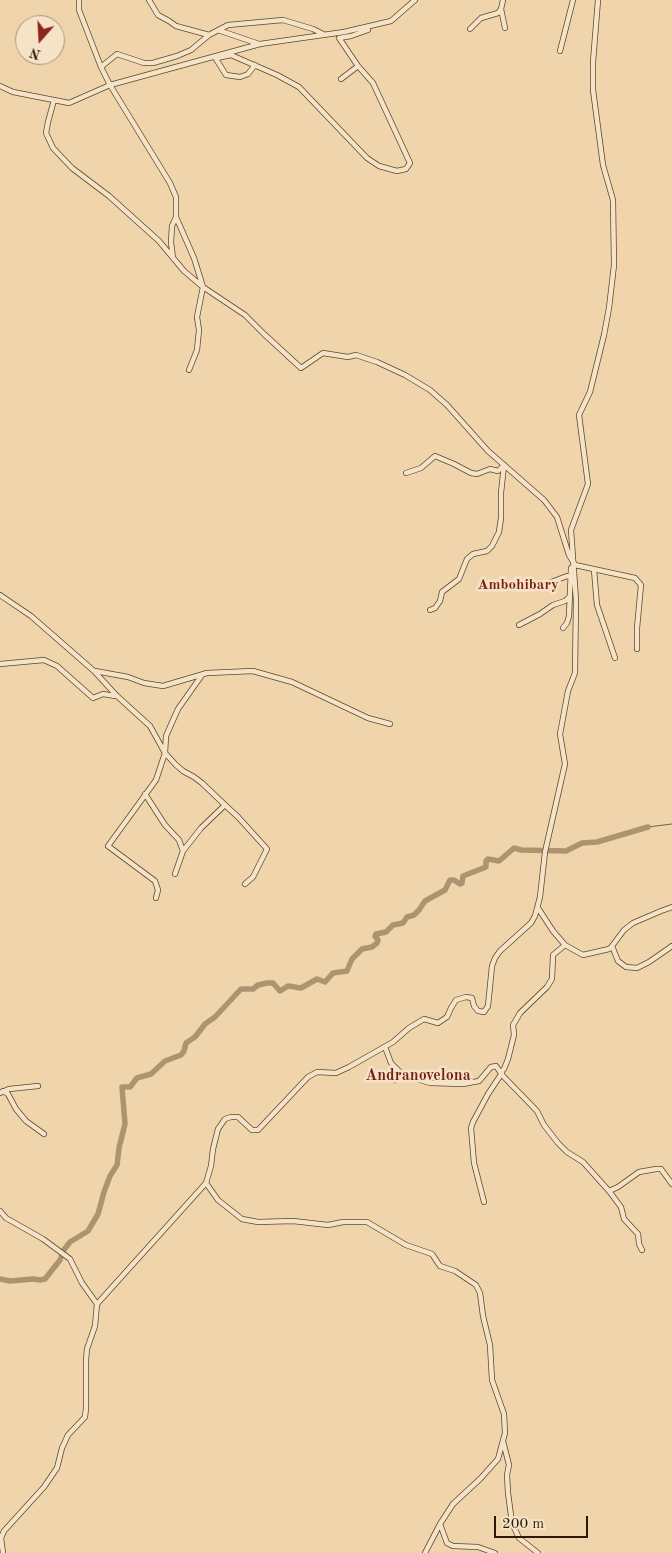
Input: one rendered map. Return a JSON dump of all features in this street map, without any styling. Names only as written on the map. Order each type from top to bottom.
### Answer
[{"type":"street","points":[[79,0],[79,10],[100,67],[170,183],[176,197],[176,217],[194,258],[203,287],[197,317],[199,330],[196,350],[189,370]]},
{"type":"street","points":[[149,0],[158,15],[176,26],[209,35]]},
{"type":"street","points":[[0,86],[13,92],[69,103],[110,85],[260,44],[366,28],[391,21],[415,0]]},
{"type":"street","points":[[470,29],[481,18],[498,13],[502,0]]},
{"type":"street","points":[[560,51],[573,0]]},
{"type":"street","points":[[3,1553],[1,1538],[4,1531],[44,1487],[57,1468],[62,1448],[68,1435],[85,1417],[87,1349],[95,1326],[97,1304],[206,1183],[218,1129],[225,1119],[238,1117],[252,1130],[258,1130],[308,1077],[317,1072],[336,1073],[343,1070],[393,1042],[409,1028],[424,1019],[438,1023],[443,1021],[456,1000],[466,997],[472,998],[474,1006],[478,1011],[484,1012],[488,1006],[494,958],[531,922],[538,908],[546,850],[565,764],[560,734],[568,691],[575,673],[576,600],[571,530],[588,484],[579,414],[590,392],[604,335],[614,265],[613,200],[603,165],[593,90],[592,62],[598,0]]},
{"type":"street","points":[[500,9],[506,28]]},
{"type":"street","points":[[100,67],[117,54],[144,63],[152,63],[177,56],[191,50],[209,35],[228,25],[283,20],[324,34]]},
{"type":"street","points":[[216,57],[231,55],[299,87],[367,158],[379,166],[397,171],[406,169],[410,163],[402,143],[373,83],[358,66],[339,38],[351,36],[383,23]]},
{"type":"street","points":[[218,30],[260,44]]},
{"type":"street","points":[[216,57],[226,75],[240,77],[248,74],[255,65]]},
{"type":"street","points":[[341,79],[358,66]]},
{"type":"street","points":[[54,100],[46,133],[53,148],[72,168],[109,196],[160,241],[184,271],[203,287],[245,315],[301,368],[323,353],[348,357],[356,355],[405,375],[430,390],[447,405],[488,451],[539,494],[558,517],[569,555],[575,565],[635,578],[641,585],[637,649]]},
{"type":"street","points":[[173,258],[172,226],[176,217]]},
{"type":"street","points":[[406,473],[421,468],[435,456],[454,464],[470,474],[477,474],[490,469],[498,471],[504,465]]},
{"type":"street","points":[[430,610],[440,601],[442,592],[459,579],[467,559],[473,554],[487,551],[492,546],[501,518],[504,465]]},
{"type":"street","points":[[563,628],[567,623],[572,568],[575,565]]},
{"type":"street","points":[[594,570],[597,606],[615,658]]},
{"type":"street","points":[[541,586],[567,576],[571,577]]},
{"type":"street","points":[[0,595],[31,616],[94,671],[117,696],[150,726],[165,753],[183,771],[202,783],[238,817],[267,849],[253,877],[245,884]]},
{"type":"street","points":[[518,625],[553,605],[565,602],[570,596]]},
{"type":"street","points":[[0,664],[44,660],[57,666],[93,698],[103,694],[117,696]]},
{"type":"street","points":[[94,671],[164,686],[207,673],[253,671],[292,682],[368,718],[390,724]]},
{"type":"street","points":[[156,898],[158,890],[155,881],[108,846],[156,780],[165,753],[166,736],[178,709],[202,675]]},
{"type":"street","points":[[145,794],[165,825],[179,840],[183,851]]},
{"type":"street","points":[[175,874],[183,851],[200,828],[225,805]]},
{"type":"street","points":[[538,908],[565,945],[583,956],[609,949],[624,930],[633,923],[672,907]]},
{"type":"street","points":[[484,1202],[474,1163],[472,1122],[506,1064],[514,1035],[513,1026],[520,1013],[547,987],[552,979],[553,955],[565,945]]},
{"type":"street","points":[[612,946],[618,961],[626,967],[637,968],[672,946]]},
{"type":"street","points":[[385,1047],[390,1063],[404,1075],[430,1083],[463,1084],[481,1080],[490,1066],[494,1065],[537,1110],[544,1125],[567,1152],[583,1162],[609,1191],[620,1207],[624,1219],[638,1234],[642,1250]]},
{"type":"street","points":[[396,1080],[404,1075]]},
{"type":"street","points":[[2,1092],[9,1089],[38,1086]]},
{"type":"street","points":[[2,1092],[8,1094],[16,1109],[26,1121],[44,1134]]},
{"type":"street","points":[[609,1191],[639,1172],[656,1169],[663,1171],[672,1184]]},
{"type":"street","points":[[206,1183],[218,1200],[242,1219],[258,1222],[293,1220],[328,1225],[343,1222],[366,1222],[395,1239],[432,1254],[440,1266],[455,1271],[476,1285],[480,1294],[490,1345],[492,1380],[504,1414],[505,1433],[498,1459],[453,1504],[425,1553]]},
{"type":"street","points":[[0,1211],[6,1218],[43,1239],[70,1259],[82,1283],[97,1304]]},
{"type":"street","points":[[503,1439],[509,1465],[507,1475],[512,1523],[519,1538],[538,1553]]},
{"type":"street","points":[[440,1524],[447,1542],[453,1546],[478,1547],[495,1553]]},
{"type":"waterway","points":[[648,827],[672,824]]},
{"type":"waterway","points":[[0,1279],[10,1281],[45,1279],[60,1260],[63,1251],[70,1242],[88,1231],[98,1214],[110,1176],[117,1165],[125,1124],[122,1087],[130,1087],[137,1078],[151,1074],[165,1061],[181,1055],[186,1043],[195,1037],[205,1024],[215,1017],[241,989],[253,989],[258,985],[267,983],[273,983],[280,991],[288,986],[301,988],[317,979],[325,982],[333,973],[347,971],[352,959],[362,949],[372,947],[377,943],[376,934],[386,932],[393,925],[403,923],[407,917],[414,915],[425,901],[445,890],[450,880],[460,884],[462,883],[463,876],[486,867],[488,859],[499,861],[514,848],[521,850],[566,851],[582,843],[597,842],[648,827]]},
{"type":"district","name":"Ambohibary","points":[[518,585]]},
{"type":"district","name":"Andranovelona","points":[[418,1076]]}]
